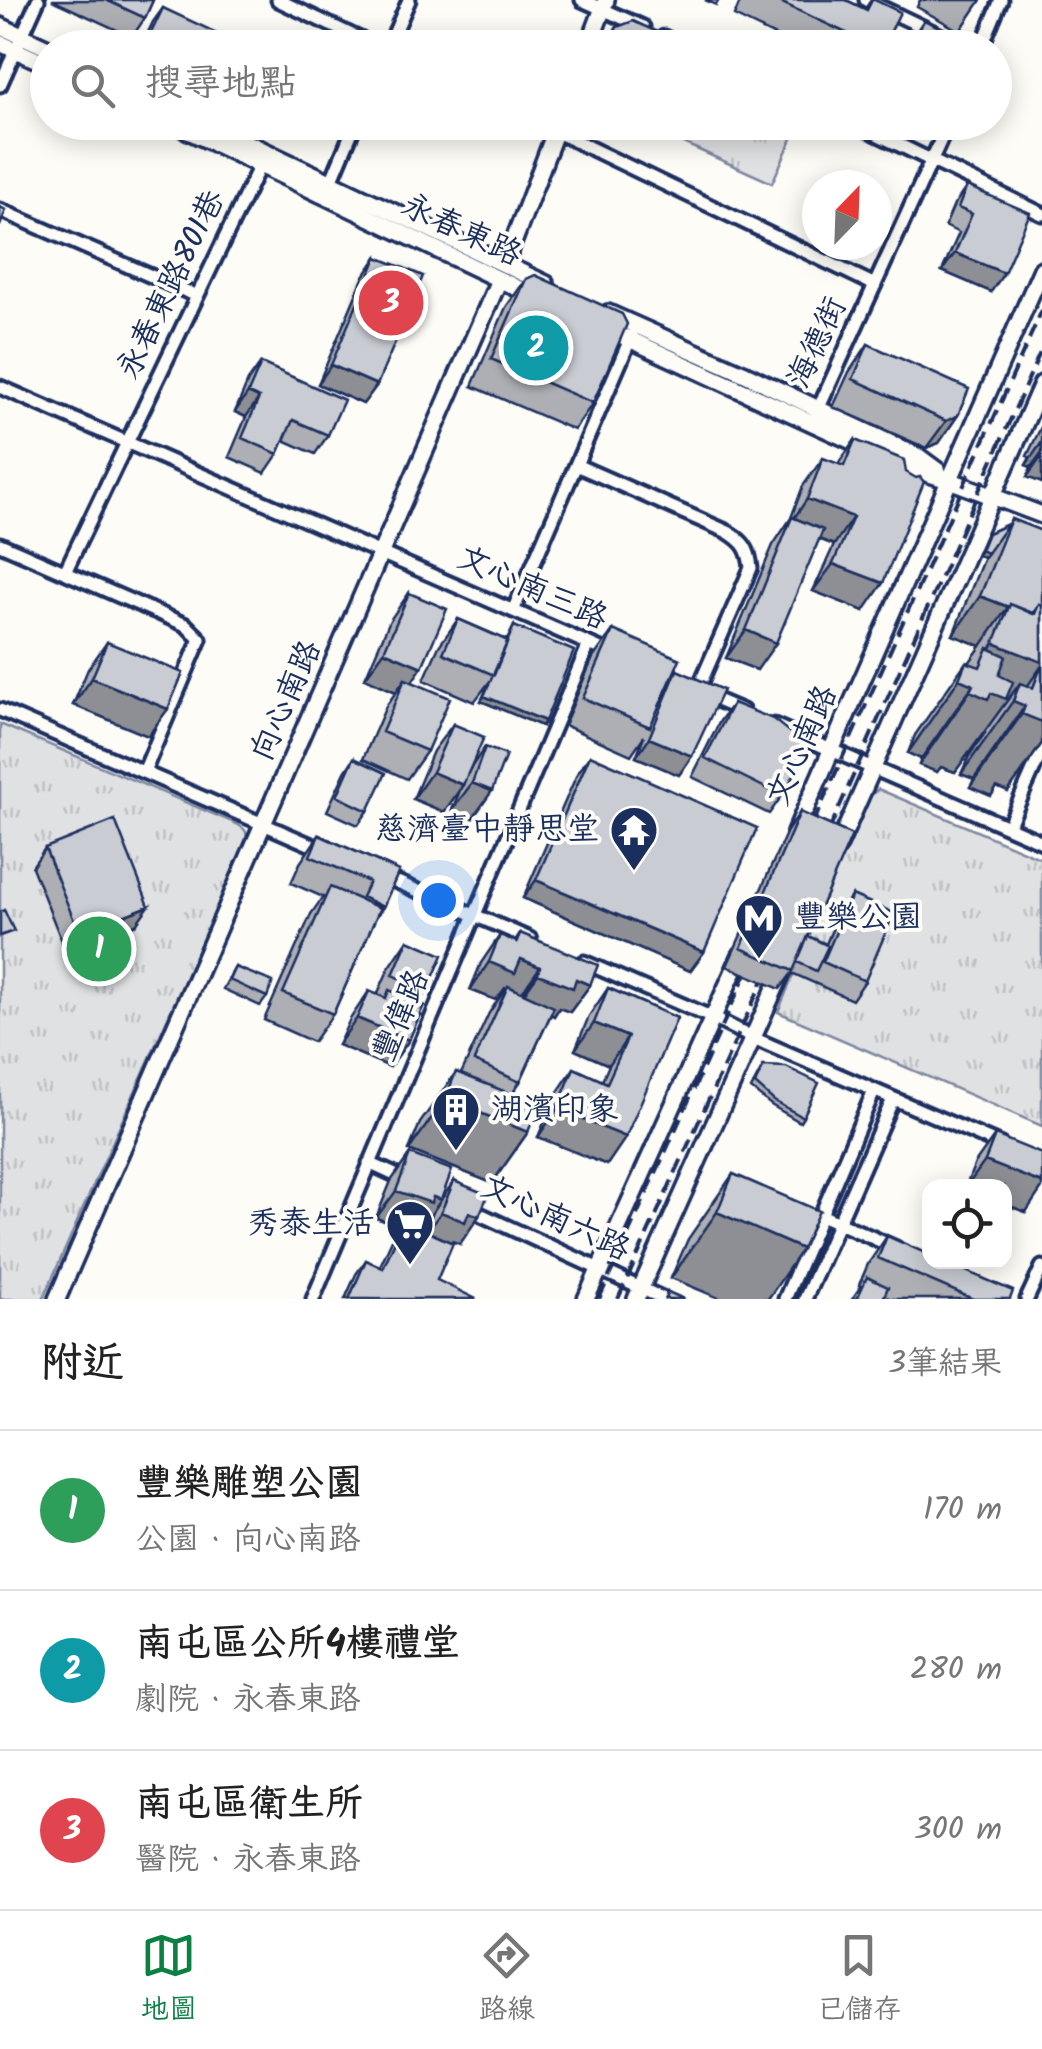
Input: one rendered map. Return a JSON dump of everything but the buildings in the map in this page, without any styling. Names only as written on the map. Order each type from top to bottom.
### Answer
[{"type":"street","points":[[0,85],[12,43],[38,0]]},
{"type":"street","points":[[278,0],[341,30]]},
{"type":"street","points":[[396,30],[408,0]]},
{"type":"street","points":[[582,0],[605,5],[653,30]]},
{"type":"street","points":[[866,0],[929,30]]},
{"type":"street","points":[[988,30],[1001,0]]},
{"type":"street","points":[[595,30],[605,5]]},
{"type":"street","points":[[0,26],[12,43]]},
{"type":"street","name":"永春東路","points":[[217,140],[264,158]]},
{"type":"street","name":"永春東路","points":[[234,140],[328,190],[551,295]]},
{"type":"street","points":[[328,190],[349,140]]},
{"type":"street","name":"向心南路","points":[[57,1299],[382,554],[502,272],[552,140]]},
{"type":"street","points":[[583,140],[875,286]]},
{"type":"street","points":[[888,140],[1042,214]]},
{"type":"street","name":"海德街","points":[[815,417],[941,140]]},
{"type":"street","name":"永春東路801巷","points":[[65,572],[264,158]]},
{"type":"street","points":[[0,210],[197,296]]},
{"type":"street","name":"文心南路","points":[[792,839],[1042,268]]},
{"type":"street","points":[[586,303],[632,333]]},
{"type":"street","points":[[597,324],[743,373],[815,417],[919,457],[950,480],[1042,515]]},
{"type":"street","points":[[513,611],[632,333]]},
{"type":"street","points":[[833,858],[1042,384]]},
{"type":"street","name":"文心南三路","points":[[0,387],[625,660]]},
{"type":"street","points":[[576,465],[728,532],[742,540],[749,552],[751,568],[697,691]]},
{"type":"street","points":[[0,544],[186,625],[200,638],[144,772]]},
{"type":"street","name":"豐偉路","points":[[313,1299],[589,644]]},
{"type":"street","points":[[679,683],[747,713]]},
{"type":"street","points":[[0,710],[334,854]]},
{"type":"street","points":[[764,720],[1042,842]]},
{"type":"street","points":[[1008,827],[1042,750]]},
{"type":"street","points":[[369,869],[543,944]]},
{"type":"street","points":[[586,1299],[745,946]]},
{"type":"street","points":[[638,1294],[793,948]]},
{"type":"street","points":[[577,959],[1009,1148]]},
{"type":"street","points":[[784,1299],[874,1091]]},
{"type":"street","points":[[805,1299],[893,1099]]},
{"type":"street","points":[[370,1163],[422,1188]]},
{"type":"street","name":"文心南六路","points":[[458,1204],[599,1270],[638,1294],[664,1299]]},
{"type":"street","points":[[821,1215],[909,1253]]},
{"type":"street","points":[[1027,1299],[1042,1267]]},
{"type":"green space","points":[[677,140],[791,140],[772,183]]},
{"type":"green space","points":[[0,724],[237,824],[247,835],[43,1299],[0,1299]]},
{"type":"green space","points":[[878,789],[1042,859],[1042,1126],[778,1012],[865,801]]},
{"type":"railway","points":[[804,844],[1042,310]]},
{"type":"railway","points":[[820,851],[1042,348]]},
{"type":"railway","points":[[599,1299],[757,949]]},
{"type":"railway","points":[[618,1299],[774,956]]},
{"type":"place","name":"南屯區衛生所","points":[[391,303]]},
{"type":"place","name":"南屯區公所4樓禮堂","points":[[536,348]]},
{"type":"place","name":"慈濟臺中靜思堂","points":[[634,872]]},
{"type":"place","name":"豐樂雕塑公園","points":[[99,949]]},
{"type":"place","name":"豐樂公園","points":[[759,960]]},
{"type":"place","name":"湖濱印象","points":[[456,1152]]},
{"type":"place","name":"秀泰生活","points":[[410,1266]]}]
